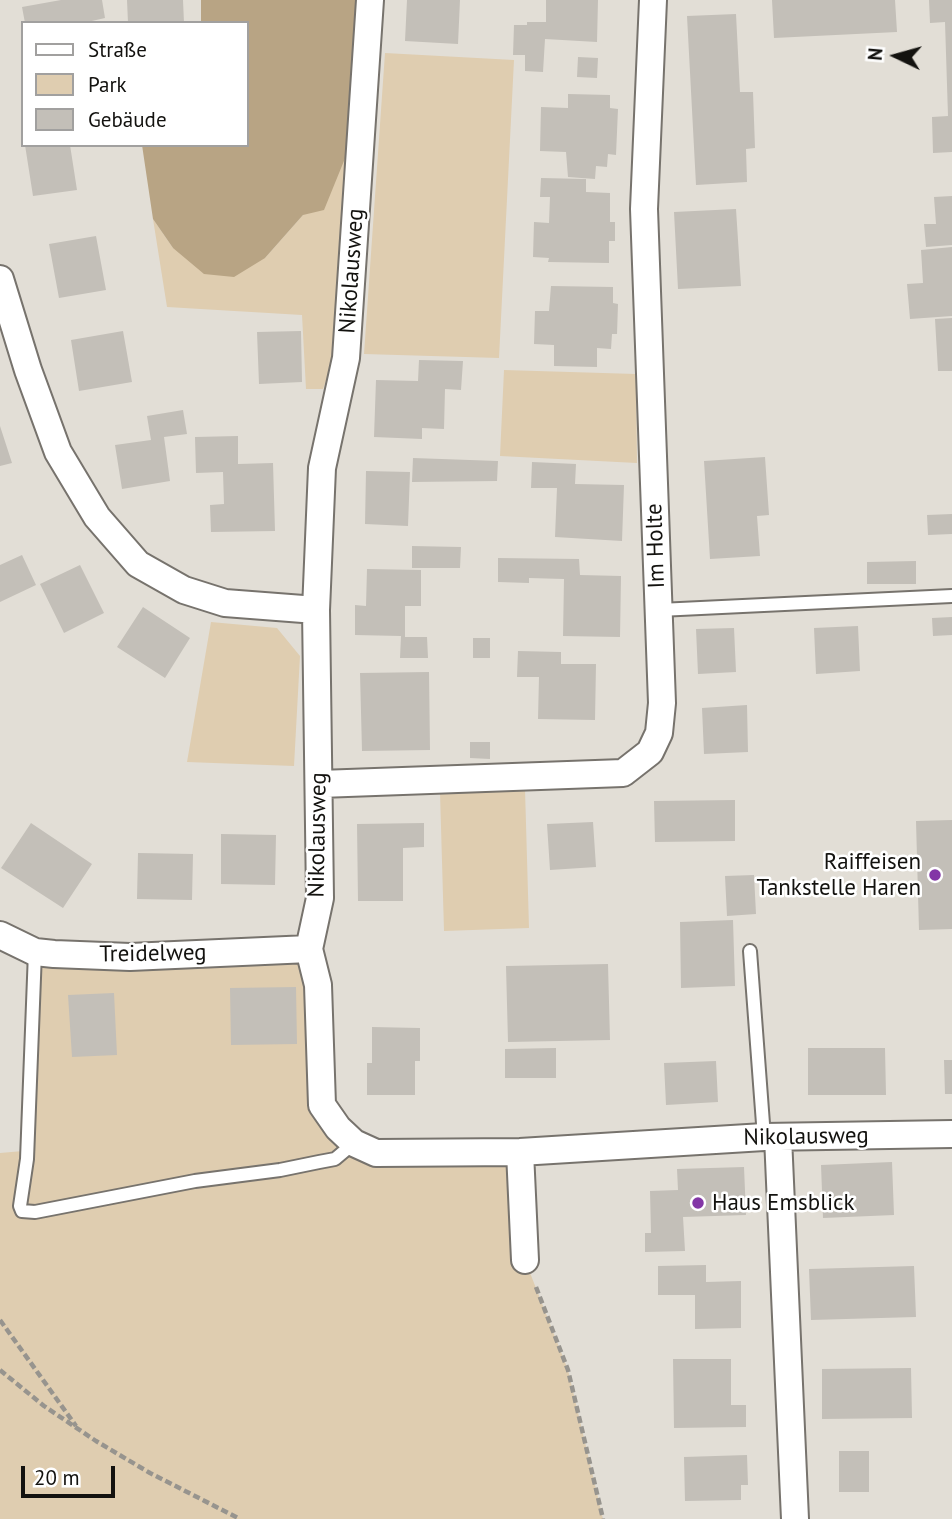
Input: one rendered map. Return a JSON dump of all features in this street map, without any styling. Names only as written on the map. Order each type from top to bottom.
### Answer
[{"type":"street","name":"Nikolausweg","points":[[370,0],[346,358],[322,468],[316,610],[320,898],[309,949],[318,985],[321,1105],[338,1128],[354,1143],[376,1153],[520,1152],[771,1137],[952,1134]]},
{"type":"street","name":"Im Holte","points":[[320,784],[624,773],[650,752],[659,733],[662,703],[644,209],[653,0]]},
{"type":"street","points":[[0,279],[28,370],[58,452],[97,517],[138,564],[184,590],[225,603],[316,610]]},
{"type":"street","name":"Treidelweg","points":[[0,935],[35,951],[54,954],[130,957],[309,949]]},
{"type":"street","points":[[771,1137],[795,1519]]},
{"type":"street","points":[[520,1152],[525,1260]]},
{"type":"lane","points":[[659,610],[952,596]]},
{"type":"lane","points":[[35,951],[27,1159],[20,1206],[22,1211],[35,1212],[195,1181],[280,1170],[335,1159],[354,1143]]},
{"type":"lane","points":[[750,951],[771,1137]]},
{"type":"path","points":[[525,1260],[568,1370],[603,1519]]},
{"type":"path","points":[[0,1320],[79,1430]]},
{"type":"path","points":[[0,1370],[79,1430],[150,1473],[240,1519]]},
{"type":"green space","points":[[385,53],[514,60],[499,358],[364,354]]},
{"type":"green space","points":[[348,151],[337,349],[323,389],[306,389],[302,315],[167,307],[153,219],[173,248],[265,258],[303,215]]},
{"type":"green space","points":[[504,370],[636,374],[637,463],[500,456]]},
{"type":"green space","points":[[211,622],[277,628],[300,656],[294,766],[187,762]]},
{"type":"green space","points":[[525,789],[529,928],[444,931],[440,792]]},
{"type":"green space","points":[[309,949],[322,1105],[354,1143],[520,1152],[525,1260],[568,1370],[603,1519],[0,1519],[0,1153],[23,1151],[35,952]]},
{"type":"shaded area","points":[[201,0],[359,0],[348,151],[324,210],[303,215],[265,258],[234,277],[204,274],[173,248],[153,219],[142,147],[248,147],[248,21],[201,21]]},
{"type":"building","points":[[61,0],[102,0],[105,18],[92,21],[25,21],[22,7]]},
{"type":"building","points":[[127,0],[183,0],[184,21],[128,21]]},
{"type":"building","points":[[407,0],[460,0],[458,44],[405,41]]},
{"type":"building","points":[[546,0],[598,0],[597,42],[545,39],[543,72],[525,71],[525,55],[513,55],[514,25],[546,22]]},
{"type":"building","points":[[772,0],[895,0],[897,32],[774,38]]},
{"type":"building","points":[[929,0],[952,0],[952,152],[933,153],[932,117],[948,116],[945,22],[930,23]]},
{"type":"building","points":[[736,14],[740,92],[753,92],[755,148],[746,149],[747,182],[696,185],[687,16]]},
{"type":"building","points":[[578,57],[598,58],[597,78],[577,77]]},
{"type":"building","points":[[568,94],[610,95],[610,108],[618,109],[616,155],[608,154],[607,167],[596,166],[595,179],[568,177],[566,152],[540,151],[541,107],[568,108]]},
{"type":"building","points":[[25,147],[70,147],[77,190],[33,196]]},
{"type":"building","points":[[541,178],[586,179],[586,192],[610,193],[610,222],[615,222],[615,241],[609,241],[609,263],[548,262],[549,258],[533,257],[534,222],[549,223],[550,197],[540,197]]},
{"type":"building","points":[[952,196],[952,245],[926,247],[924,224],[936,224],[934,197]]},
{"type":"building","points":[[736,209],[741,286],[678,289],[674,212]]},
{"type":"building","points":[[96,236],[106,290],[59,298],[49,244]]},
{"type":"building","points":[[952,247],[952,316],[910,319],[907,284],[923,283],[921,250]]},
{"type":"building","points":[[551,286],[613,287],[613,303],[618,304],[617,334],[612,334],[611,349],[597,348],[597,367],[554,366],[554,345],[534,344],[535,311],[549,311]]},
{"type":"building","points":[[952,318],[952,371],[938,371],[935,319]]},
{"type":"building","points":[[123,331],[132,382],[79,391],[71,340]]},
{"type":"building","points":[[301,331],[302,382],[259,384],[257,332]]},
{"type":"building","points":[[419,360],[463,361],[461,390],[445,389],[444,429],[422,428],[422,439],[374,437],[376,380],[418,381]]},
{"type":"building","points":[[183,410],[187,434],[164,437],[170,481],[122,489],[115,445],[151,440],[147,416]]},
{"type":"building","points":[[0,426],[12,463],[0,466]]},
{"type":"building","points":[[238,436],[238,464],[273,463],[275,531],[211,532],[210,505],[224,504],[223,472],[196,473],[195,437]]},
{"type":"building","points":[[765,457],[769,515],[757,516],[760,556],[710,559],[704,461]]},
{"type":"building","points":[[413,458],[498,461],[497,481],[412,482]]},
{"type":"building","points":[[532,462],[576,464],[575,484],[624,485],[622,541],[555,537],[557,488],[531,488]]},
{"type":"building","points":[[366,471],[410,472],[408,526],[365,524]]},
{"type":"building","points":[[952,514],[952,534],[928,535],[927,515]]},
{"type":"building","points":[[412,546],[461,547],[460,568],[412,568]]},
{"type":"building","points":[[22,555],[36,585],[0,602],[0,565]]},
{"type":"building","points":[[498,558],[579,559],[580,575],[621,576],[620,637],[563,636],[564,579],[529,578],[529,583],[498,582]]},
{"type":"building","points":[[916,561],[916,584],[867,584],[867,562]]},
{"type":"building","points":[[80,565],[104,613],[64,633],[40,584]]},
{"type":"building","points":[[367,569],[421,570],[421,606],[405,606],[405,637],[427,637],[428,658],[400,658],[401,636],[355,635],[355,605],[366,606]]},
{"type":"building","points":[[143,607],[190,638],[165,678],[117,647]]},
{"type":"building","points":[[952,617],[952,635],[933,636],[932,618]]},
{"type":"building","points":[[858,626],[860,671],[816,674],[814,628]]},
{"type":"building","points":[[734,628],[736,672],[698,674],[696,629]]},
{"type":"building","points":[[473,638],[490,638],[490,658],[473,658]]},
{"type":"building","points":[[518,651],[561,652],[561,664],[596,664],[595,720],[538,719],[539,677],[517,677]]},
{"type":"building","points":[[429,672],[430,750],[362,751],[360,673]]},
{"type":"building","points":[[747,705],[748,752],[704,754],[702,708]]},
{"type":"building","points":[[470,742],[490,742],[490,759],[470,758]]},
{"type":"building","points":[[735,800],[735,841],[655,842],[654,801]]},
{"type":"building","name":"Raiffeisen Tankstelle Haren","points":[[952,820],[952,929],[919,930],[916,821]]},
{"type":"building","points":[[593,822],[596,867],[550,870],[547,824]]},
{"type":"building","points":[[31,823],[92,864],[63,908],[1,868]]},
{"type":"building","points":[[424,823],[424,847],[403,848],[403,901],[358,901],[357,824]]},
{"type":"building","points":[[221,834],[276,835],[275,885],[221,884]]},
{"type":"building","points":[[138,853],[193,854],[192,900],[137,899]]},
{"type":"building","points":[[754,875],[756,914],[727,916],[725,876]]},
{"type":"building","points":[[733,920],[735,986],[681,988],[680,922]]},
{"type":"building","points":[[608,964],[610,1040],[508,1042],[506,966]]},
{"type":"building","points":[[296,987],[297,1044],[231,1045],[230,988]]},
{"type":"building","points":[[114,993],[117,1055],[72,1057],[68,995]]},
{"type":"building","points":[[372,1027],[420,1028],[420,1061],[415,1061],[415,1095],[367,1095],[367,1063],[372,1063]]},
{"type":"building","points":[[556,1048],[556,1078],[505,1078],[505,1049]]},
{"type":"building","points":[[808,1048],[885,1048],[886,1095],[808,1095]]},
{"type":"building","points":[[944,1060],[952,1060],[952,1094],[945,1094]]},
{"type":"building","points":[[716,1061],[718,1102],[666,1105],[664,1063]]},
{"type":"building","points":[[892,1162],[894,1215],[823,1218],[821,1165]]},
{"type":"building","name":"Haus Emsblick","points":[[744,1167],[746,1215],[683,1217],[685,1251],[645,1252],[645,1233],[651,1233],[650,1191],[678,1190],[677,1169]]},
{"type":"building","points":[[706,1265],[706,1282],[741,1281],[741,1328],[695,1329],[695,1295],[658,1295],[658,1266]]},
{"type":"building","points":[[914,1266],[916,1317],[811,1320],[809,1269]]},
{"type":"building","points":[[673,1359],[731,1359],[731,1405],[746,1405],[746,1427],[674,1428]]},
{"type":"building","points":[[911,1368],[912,1418],[822,1419],[822,1369]]},
{"type":"building","points":[[839,1451],[869,1451],[869,1492],[839,1492]]},
{"type":"building","points":[[747,1455],[748,1485],[741,1485],[741,1500],[685,1501],[684,1457]]},
{"type":"place","name":"Raiffeisen Tankstelle Haren","points":[[935,875]]},
{"type":"place","name":"Haus Emsblick","points":[[698,1203]]}]
